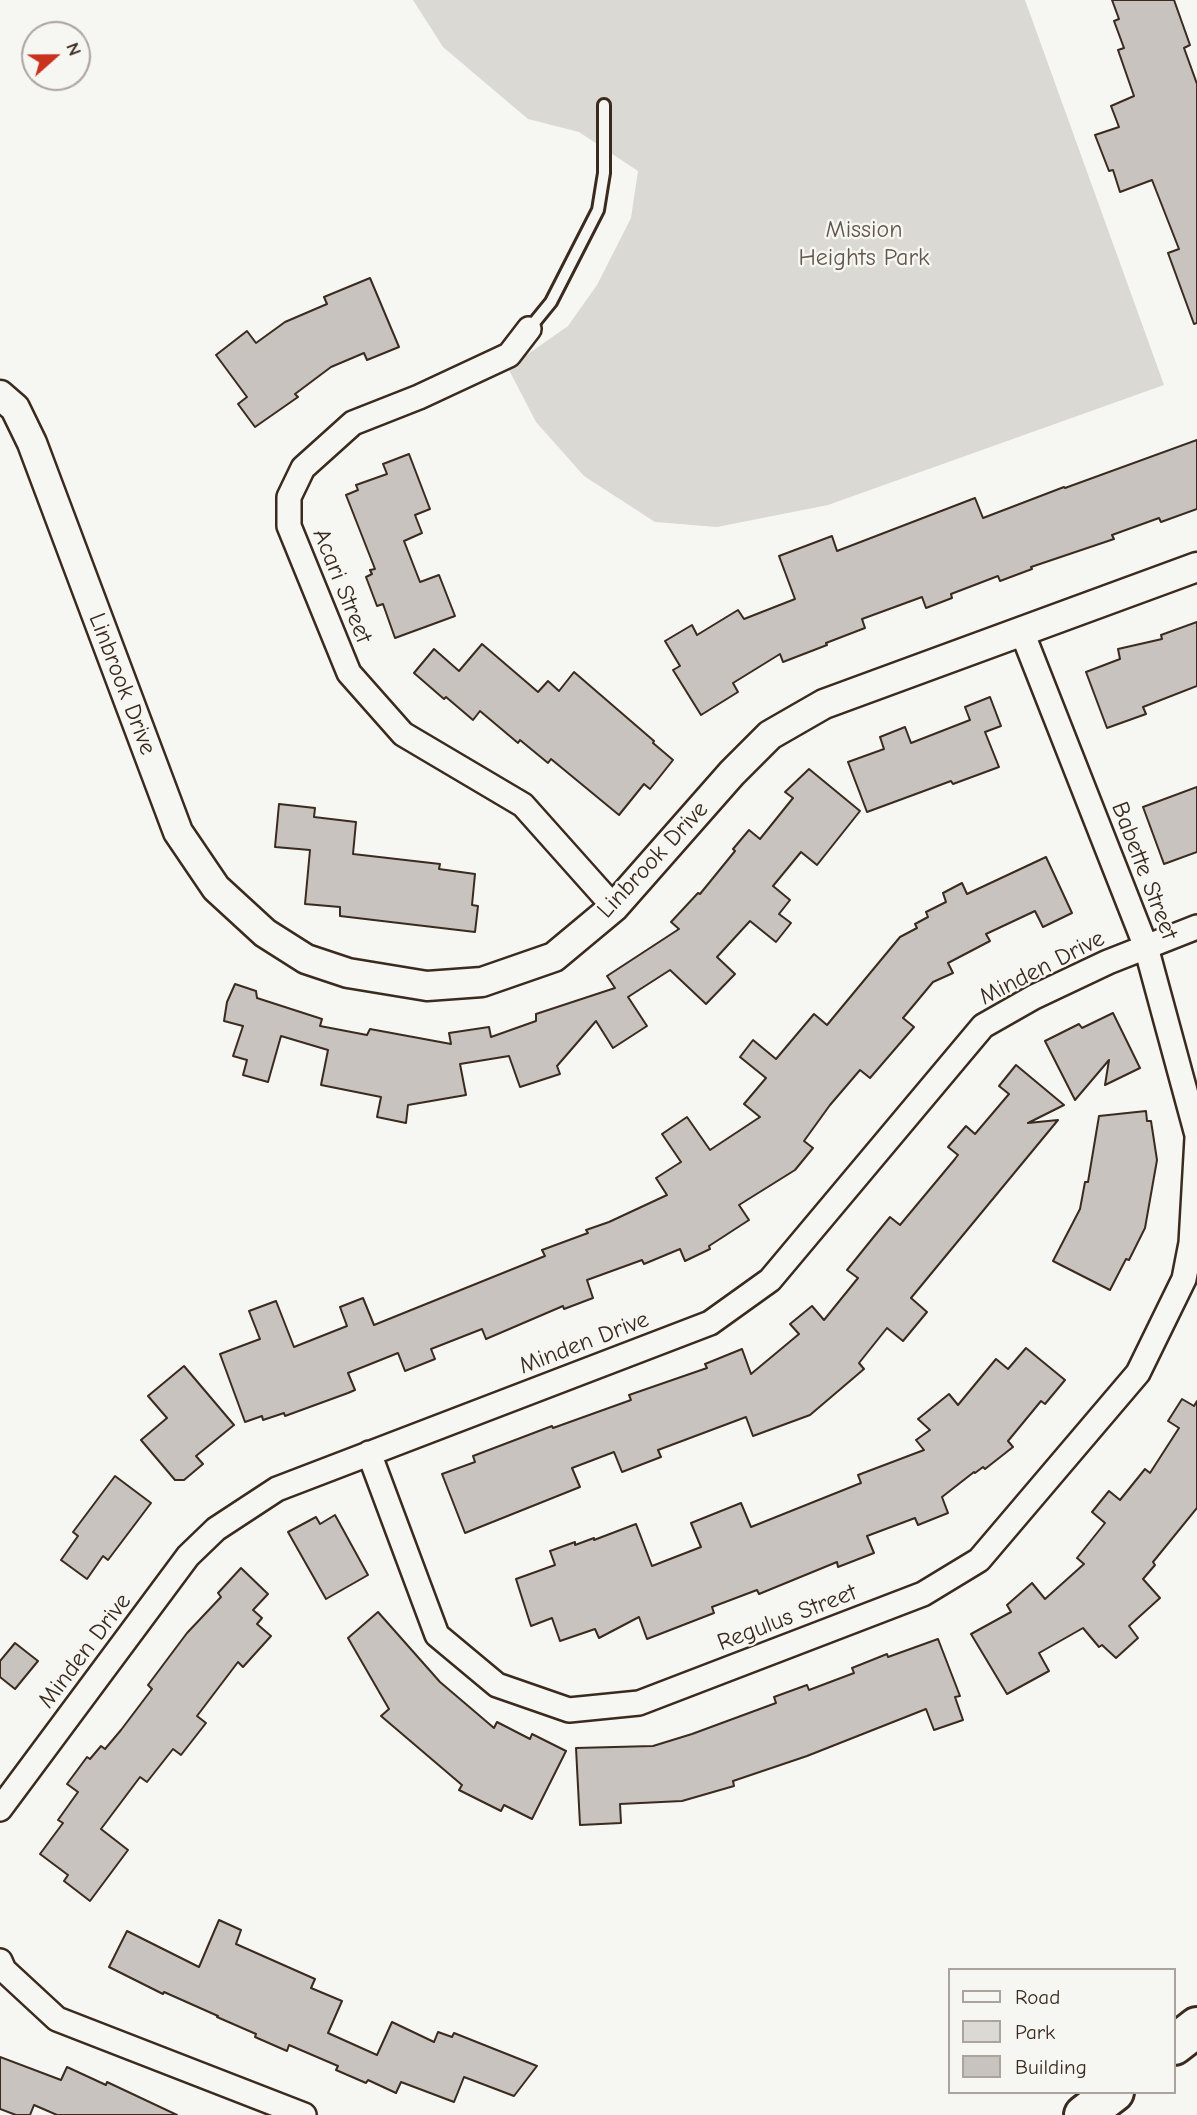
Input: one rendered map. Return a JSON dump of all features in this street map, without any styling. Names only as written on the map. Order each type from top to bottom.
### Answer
[{"type":"highway","points":[[1176,2043],[1197,2027]]},
{"type":"highway","points":[[1084,2115],[1111,2094]]},
{"type":"street","name":"Acari Street","points":[[529,329],[509,355],[419,397],[353,423],[303,468],[289,497],[289,526],[349,673],[404,734],[523,805],[614,907]]},
{"type":"street","name":"Linbrook Drive","points":[[0,395],[15,408],[32,443],[178,832],[216,888],[265,933],[306,959],[348,973],[427,986],[482,982],[554,957],[614,907],[732,773],[770,735],[824,704],[1197,567]]},
{"type":"street","name":"Babette Street","points":[[1022,632],[1146,947],[1197,1136],[1191,1243]]},
{"type":"street","name":"Minden Drive","points":[[0,1810],[188,1556],[216,1528],[277,1489],[710,1322],[770,1280],[983,1026],[1034,997],[1108,962],[1197,927]]},
{"type":"street","name":"Regulus Street","points":[[369,1453],[437,1636],[497,1685],[569,1710],[639,1703],[923,1594],[979,1560],[1138,1373],[1184,1279],[1191,1243]]},
{"type":"street","points":[[0,1961],[4,1970],[57,2019],[304,2115]]},
{"type":"lane","name":"Acari Street","points":[[529,329],[551,302],[598,210],[604,173],[604,105]]},
{"type":"green space","name":"Mission Heights Park","points":[[413,0],[1025,0],[1164,385],[828,505],[717,527],[655,522],[584,476],[536,422],[508,368],[568,326],[597,285],[631,218],[638,171],[579,132],[528,119],[443,47]]},
{"type":"building","points":[[1112,0],[1174,0],[1190,45],[1184,48],[1197,84],[1197,323],[1194,324],[1168,253],[1179,249],[1152,180],[1120,192],[1113,170],[1109,171],[1095,135],[1119,127],[1111,106],[1134,96],[1118,50],[1124,48],[1114,21],[1119,19]]},
{"type":"building","points":[[370,278],[399,347],[367,360],[364,353],[331,367],[295,394],[298,397],[255,427],[238,404],[247,397],[216,355],[247,331],[256,343],[285,322],[327,304],[324,297]]},
{"type":"building","points":[[1197,440],[1197,509],[1161,522],[1159,518],[1112,535],[1114,539],[1031,567],[1032,569],[1000,581],[998,576],[951,594],[952,598],[926,608],[922,597],[862,619],[865,628],[826,643],[827,645],[783,662],[780,654],[733,683],[738,692],[701,715],[673,670],[680,666],[665,641],[692,625],[697,635],[738,610],[744,619],[795,599],[779,556],[832,536],[837,551],[975,498],[983,518]]},
{"type":"building","points":[[409,454],[430,509],[415,515],[422,533],[404,541],[420,582],[439,575],[455,616],[395,638],[383,604],[377,606],[366,577],[372,574],[370,570],[375,569],[346,495],[358,490],[356,485],[387,474],[383,464]]},
{"type":"building","points":[[1197,622],[1197,686],[1143,707],[1146,714],[1107,728],[1086,672],[1120,659],[1118,649],[1162,639],[1161,635]]},
{"type":"building","points":[[482,644],[538,692],[548,681],[559,691],[574,672],[673,760],[650,789],[644,784],[619,815],[551,759],[548,763],[520,740],[518,743],[480,711],[473,720],[414,673],[434,649],[459,671]]},
{"type":"building","points":[[990,697],[1001,726],[985,732],[999,767],[953,784],[951,781],[867,812],[848,762],[884,749],[880,737],[905,727],[911,743],[970,720],[965,707]]},
{"type":"building","points":[[809,769],[860,811],[817,865],[801,852],[773,886],[790,900],[779,914],[791,923],[776,942],[750,921],[717,957],[735,974],[706,1004],[670,970],[628,997],[647,1026],[613,1048],[596,1021],[557,1066],[560,1074],[520,1087],[509,1056],[460,1064],[466,1095],[408,1105],[406,1123],[377,1117],[381,1097],[321,1085],[328,1050],[281,1036],[268,1082],[243,1075],[247,1060],[233,1056],[243,1026],[224,1021],[227,1002],[235,984],[256,991],[257,998],[322,1019],[320,1026],[367,1035],[370,1029],[451,1044],[449,1033],[489,1027],[491,1037],[536,1021],[536,1014],[615,988],[607,976],[679,929],[671,922],[698,893],[700,894],[749,830],[760,839],[793,798],[785,792]]},
{"type":"building","points":[[1197,787],[1197,852],[1164,864],[1143,807]]},
{"type":"building","points":[[279,804],[315,808],[314,817],[356,822],[353,854],[440,864],[439,869],[475,874],[472,905],[478,906],[475,932],[340,916],[340,907],[305,904],[310,850],[275,847]]},
{"type":"building","points":[[1046,857],[1072,913],[1043,927],[1035,911],[986,934],[990,941],[948,963],[953,973],[933,982],[903,1018],[914,1027],[870,1078],[860,1070],[830,1105],[804,1141],[813,1148],[795,1170],[739,1205],[749,1220],[709,1246],[710,1249],[685,1261],[680,1249],[644,1264],[642,1260],[587,1280],[593,1298],[564,1309],[563,1306],[486,1339],[482,1329],[431,1349],[435,1359],[405,1371],[398,1353],[348,1373],[355,1390],[285,1416],[284,1413],[263,1420],[262,1416],[245,1422],[220,1354],[260,1339],[249,1311],[276,1301],[294,1347],[347,1326],[340,1307],[363,1298],[374,1325],[545,1256],[542,1250],[588,1233],[586,1230],[667,1195],[656,1178],[681,1162],[662,1134],[687,1117],[710,1150],[760,1117],[744,1104],[766,1078],[740,1057],[753,1040],[776,1059],[814,1014],[827,1025],[900,937],[917,928],[915,924],[928,917],[926,912],[946,902],[943,893],[962,883],[967,894]]},
{"type":"building","points":[[1113,1013],[1140,1068],[1105,1085],[1109,1060],[1075,1100],[1045,1041],[1079,1024],[1082,1028]]},
{"type":"building","points":[[1016,1065],[1064,1105],[1028,1123],[1058,1120],[911,1298],[927,1312],[903,1341],[887,1328],[859,1363],[864,1369],[810,1415],[753,1436],[746,1417],[658,1450],[661,1457],[622,1472],[614,1452],[572,1468],[580,1487],[465,1533],[442,1474],[475,1462],[473,1456],[631,1400],[629,1395],[707,1368],[705,1364],[742,1349],[751,1374],[799,1334],[790,1324],[812,1306],[824,1320],[858,1278],[847,1270],[890,1217],[900,1225],[958,1155],[948,1147],[966,1126],[975,1134],[1009,1094],[999,1086]]},
{"type":"building","points":[[1146,1111],[1147,1121],[1151,1121],[1157,1160],[1145,1228],[1110,1290],[1053,1261],[1080,1209],[1085,1182],[1088,1182],[1099,1116]]},
{"type":"building","points":[[1026,1348],[1065,1380],[1045,1404],[1041,1401],[1008,1441],[1013,1447],[942,1497],[948,1513],[918,1525],[915,1518],[867,1536],[874,1553],[838,1567],[837,1562],[759,1594],[757,1590],[712,1607],[714,1613],[647,1639],[639,1617],[599,1638],[595,1629],[560,1641],[552,1618],[531,1626],[516,1579],[555,1565],[550,1551],[575,1542],[575,1545],[594,1540],[636,1524],[652,1566],[701,1547],[691,1523],[741,1503],[751,1527],[861,1483],[858,1475],[924,1450],[916,1440],[930,1430],[918,1419],[949,1394],[958,1405],[996,1359],[1008,1369]]},
{"type":"building","points":[[184,1366],[234,1425],[196,1456],[203,1464],[184,1480],[175,1480],[141,1440],[167,1418],[148,1396]]},
{"type":"building","points":[[1182,1399],[1194,1406],[1197,1401],[1197,1508],[1153,1562],[1155,1565],[1143,1579],[1160,1598],[1129,1626],[1138,1638],[1116,1658],[1102,1645],[1099,1647],[1083,1628],[1039,1653],[1049,1671],[1007,1694],[971,1634],[1011,1612],[1007,1605],[1032,1583],[1045,1599],[1084,1564],[1077,1558],[1105,1523],[1092,1512],[1109,1491],[1120,1500],[1145,1469],[1150,1473],[1179,1428],[1168,1421]]},
{"type":"building","points":[[115,1476],[151,1503],[108,1560],[103,1556],[87,1579],[61,1560],[78,1536],[73,1532]]},
{"type":"building","points":[[335,1515],[368,1575],[326,1599],[288,1532],[316,1517],[320,1524]]},
{"type":"building","points":[[241,1568],[268,1594],[253,1610],[262,1618],[257,1624],[271,1636],[243,1667],[238,1662],[197,1716],[206,1723],[181,1755],[173,1749],[147,1782],[140,1777],[101,1829],[128,1850],[90,1901],[64,1881],[68,1875],[40,1854],[63,1823],[58,1820],[78,1792],[67,1784],[87,1757],[90,1759],[101,1746],[105,1749],[121,1730],[152,1689],[148,1685],[187,1633],[221,1597],[218,1593]]},
{"type":"building","points":[[378,1612],[440,1682],[494,1728],[497,1722],[530,1739],[532,1734],[566,1751],[532,1819],[504,1805],[501,1811],[459,1790],[462,1785],[381,1716],[389,1709],[348,1638]]},
{"type":"building","points":[[938,1639],[960,1696],[955,1697],[963,1720],[934,1730],[926,1709],[807,1756],[733,1781],[734,1786],[682,1801],[620,1804],[621,1823],[580,1825],[576,1748],[653,1746],[776,1703],[774,1697],[807,1685],[809,1690],[854,1673],[852,1668],[887,1654],[888,1657]]},
{"type":"building","points":[[15,1643],[38,1661],[15,1689],[0,1677],[0,1661]]},
{"type":"building","points":[[219,1920],[241,1930],[236,1944],[315,1979],[311,1988],[342,2001],[328,2033],[377,2055],[392,2022],[434,2042],[438,2032],[452,2037],[454,2033],[537,2066],[514,2096],[464,2077],[454,2102],[401,2082],[396,2093],[368,2080],[366,2083],[336,2070],[338,2066],[289,2045],[287,2051],[255,2037],[256,2034],[164,1992],[163,1994],[109,1967],[127,1931],[199,1967]]},
{"type":"building","points":[[0,2057],[61,2080],[67,2067],[106,2085],[107,2082],[177,2115],[57,2115],[34,2105],[30,2115],[16,2115],[0,2109]]}]
